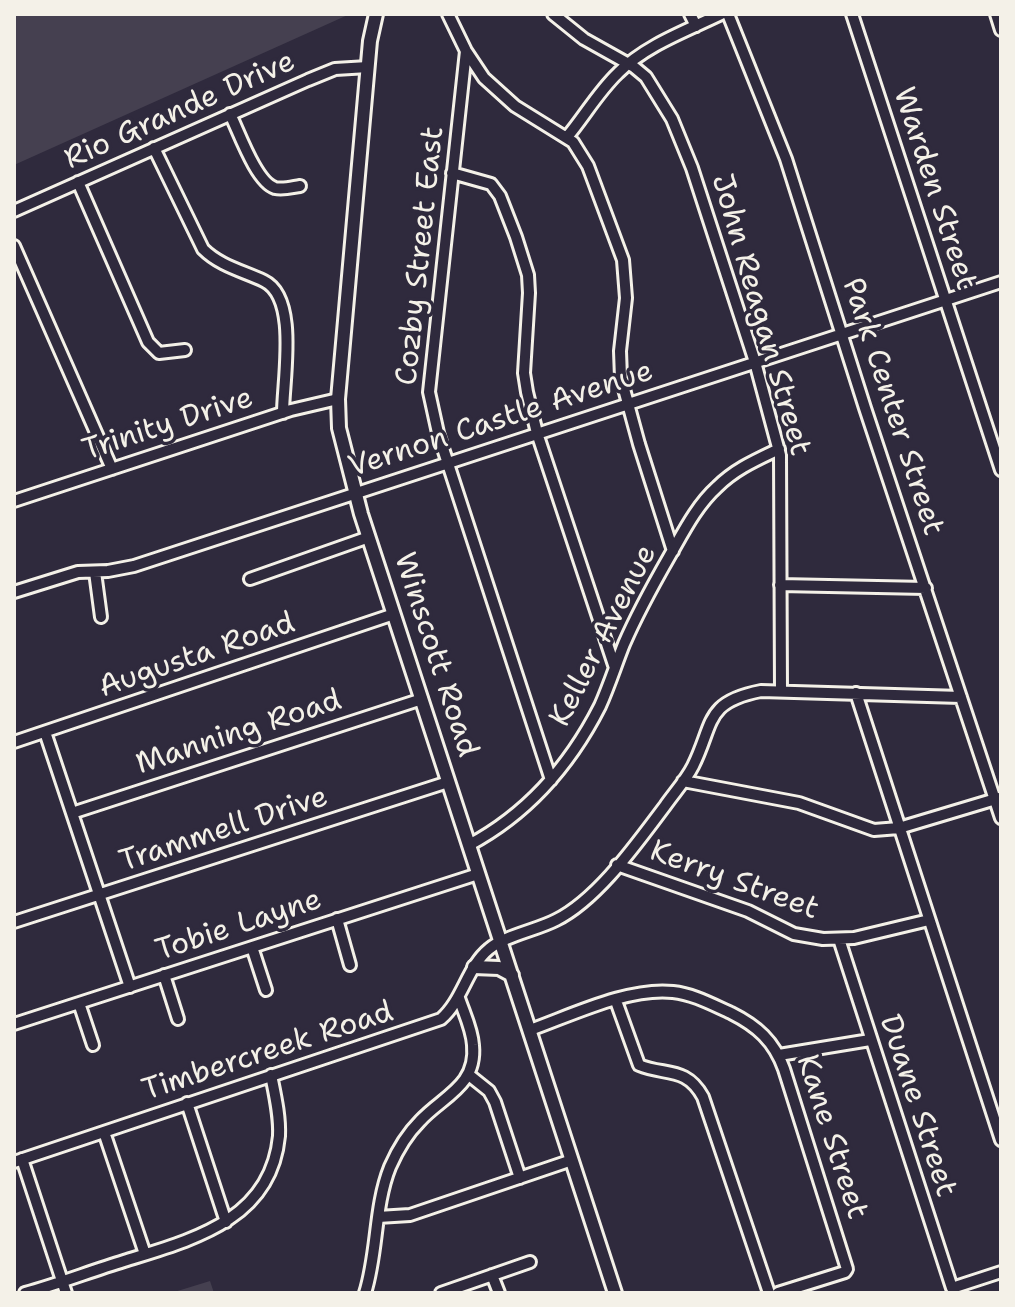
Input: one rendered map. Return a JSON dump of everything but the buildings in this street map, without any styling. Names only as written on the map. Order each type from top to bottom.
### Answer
[{"type":"main road","name":"Winscott Road","points":[[376,14],[370,41],[338,399],[339,428],[369,537],[615,1293]]},
{"type":"main road","points":[[474,967],[499,968],[512,975]]},
{"type":"street","points":[[448,14],[466,51],[484,78],[515,106],[567,137],[588,166],[623,260],[626,298],[620,351],[621,378],[673,551]]},
{"type":"street","name":"John Reagan Street","points":[[553,14],[584,39],[646,77],[677,131],[692,168],[755,362],[779,449],[782,475],[781,691]]},
{"type":"street","points":[[690,14],[696,26]]},
{"type":"street","points":[[567,137],[612,79],[628,64],[653,47],[721,14]]},
{"type":"street","name":"Park Center Street","points":[[728,14],[786,159],[961,697],[998,798],[1001,818]]},
{"type":"street","name":"Warden Street","points":[[852,14],[1001,470]]},
{"type":"street","points":[[996,14],[1001,30]]},
{"type":"street","name":"Cozby Street East","points":[[466,51],[428,378],[431,406],[551,780]]},
{"type":"street","name":"Rio Grande Drive","points":[[14,211],[335,69],[368,67]]},
{"type":"street","points":[[230,114],[267,184],[279,189],[300,186]]},
{"type":"street","points":[[154,148],[203,249],[216,261],[267,282],[279,296],[286,332],[283,413]]},
{"type":"street","points":[[452,173],[491,184],[500,196],[516,237],[528,275],[524,373],[537,433],[615,668]]},
{"type":"street","points":[[78,182],[148,342],[159,353],[185,350]]},
{"type":"street","points":[[14,246],[112,469]]},
{"type":"street","name":"Vernon Castle Avenue","points":[[16,591],[78,572],[134,566],[1001,282]]},
{"type":"street","name":"Trinity Drive","points":[[14,501],[283,413],[338,399]]},
{"type":"street","name":"Keller Avenue","points":[[469,845],[511,820],[551,780],[581,740],[601,704],[631,629],[698,509],[717,486],[735,471],[779,449]]},
{"type":"street","points":[[250,579],[369,537]]},
{"type":"street","points":[[95,572],[101,617]]},
{"type":"street","points":[[14,576],[16,591]]},
{"type":"street","points":[[780,585],[926,588]]},
{"type":"street","name":"Augusta Road","points":[[14,742],[394,614]]},
{"type":"street","points":[[501,942],[557,919],[586,898],[617,865],[683,781],[701,750],[712,719],[720,709],[746,694],[781,691],[961,697]]},
{"type":"street","points":[[856,693],[1001,1140]]},
{"type":"street","name":"Manning Road","points":[[72,813],[422,699]]},
{"type":"street","points":[[45,732],[130,987]]},
{"type":"street","points":[[683,781],[799,803],[863,828],[899,828],[998,798]]},
{"type":"street","name":"Trammell Drive","points":[[14,922],[448,782]]},
{"type":"street","name":"Kerry Street","points":[[617,865],[748,911],[794,934],[839,939],[872,936],[929,920]]},
{"type":"street","name":"Tobie Layne","points":[[14,1024],[478,874]]},
{"type":"street","points":[[337,919],[350,965]]},
{"type":"street","name":"Duane Street","points":[[839,939],[952,1288],[1001,1272]]},
{"type":"street","name":"Timbercreek Road","points":[[18,1161],[430,1025],[452,1010],[474,967],[489,948],[501,942]]},
{"type":"street","points":[[252,947],[266,990]]},
{"type":"street","points":[[164,975],[178,1019]]},
{"type":"street","name":"Kane Street","points":[[530,1030],[616,1001],[658,992],[684,994],[752,1025],[770,1039],[779,1055],[847,1269],[778,1293]]},
{"type":"street","points":[[365,1293],[376,1247],[382,1191],[391,1165],[421,1119],[458,1090],[469,1075],[473,1042],[459,998]]},
{"type":"street","points":[[616,1001],[639,1065],[679,1073],[703,1097],[769,1293]]},
{"type":"street","points":[[79,1003],[93,1045]]},
{"type":"street","points":[[779,1055],[870,1040]]},
{"type":"street","points":[[25,1293],[204,1234],[242,1210],[260,1188],[277,1146],[279,1123],[271,1075]]},
{"type":"street","points":[[469,1075],[489,1091],[495,1102],[520,1178]]},
{"type":"street","points":[[187,1103],[226,1222]]},
{"type":"street","points":[[104,1132],[145,1254]]},
{"type":"street","points":[[378,1217],[410,1215],[572,1160]]},
{"type":"street","points":[[18,1161],[66,1293]]},
{"type":"street","points":[[441,1293],[530,1262]]},
{"type":"street","points":[[492,1275],[499,1293]]},
{"type":"shaded area","points":[[14,14],[350,14],[14,165]]},
{"type":"shaded area","points":[[210,1281],[214,1293],[171,1293]]}]
